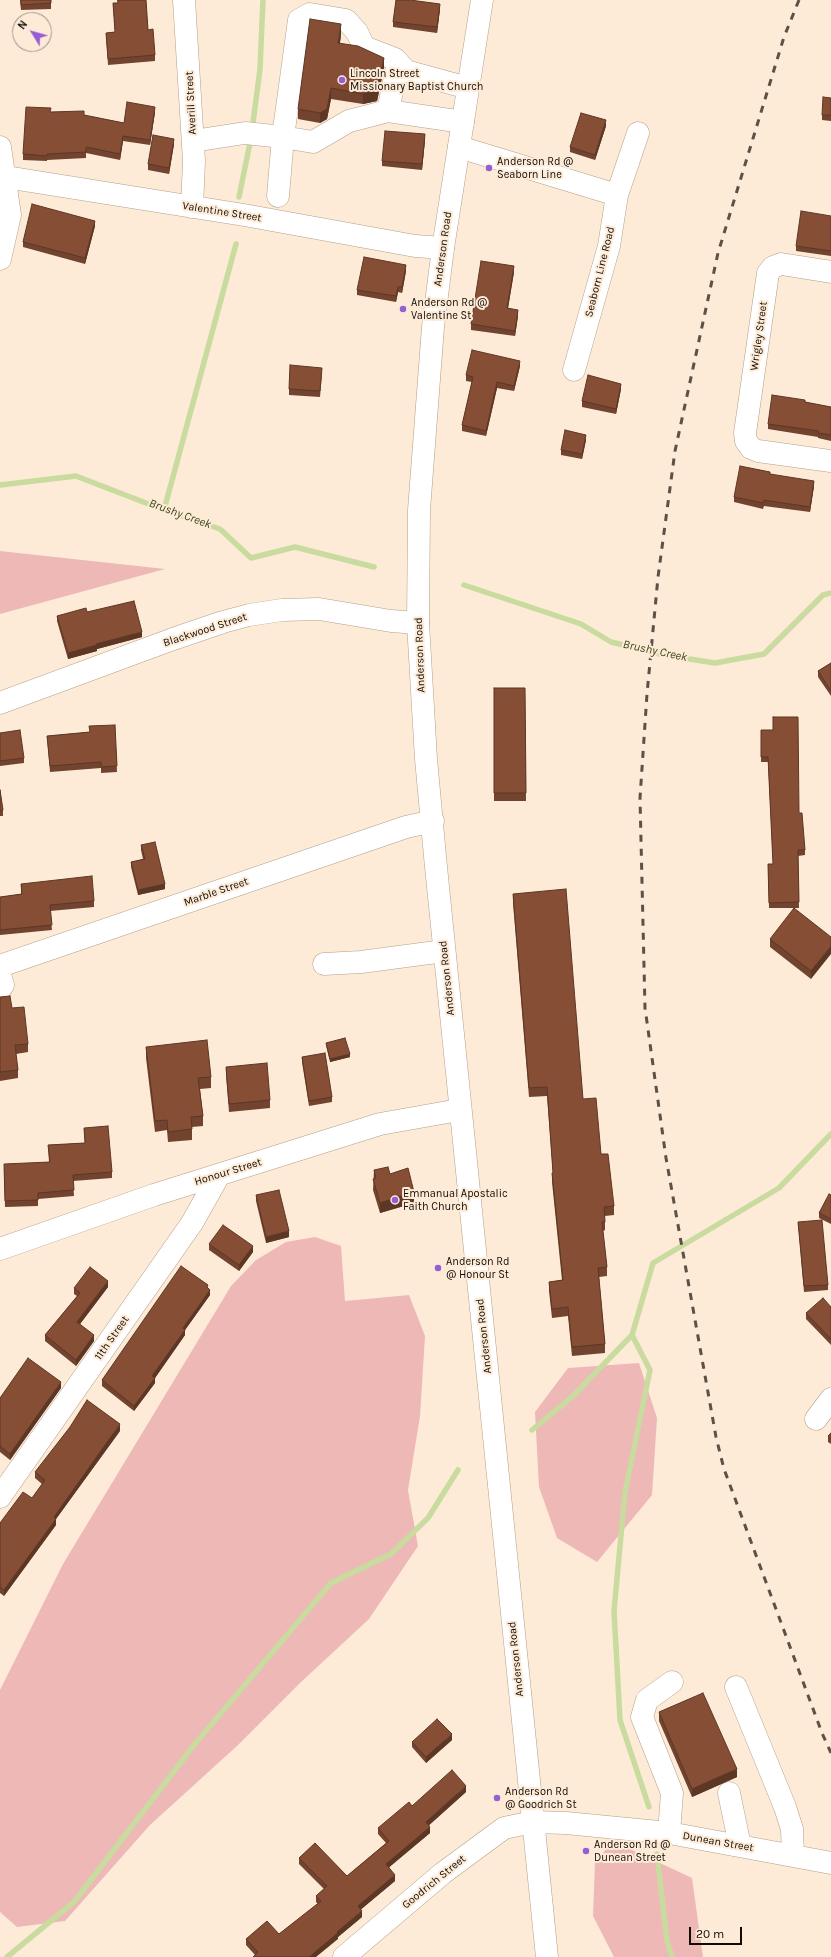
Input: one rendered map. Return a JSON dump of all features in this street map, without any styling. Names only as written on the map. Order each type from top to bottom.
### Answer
[{"type":"street","name":"Averill Street","points":[[184,0],[193,141],[192,207]]},
{"type":"street","name":"Anderson Road","points":[[482,0],[443,248],[430,358],[419,510],[418,623],[426,759],[459,1110],[470,1201],[547,1957]]},
{"type":"street","points":[[278,196],[283,137],[299,20],[310,14],[346,20],[357,32],[364,47],[395,59],[406,71],[468,88]]},
{"type":"street","points":[[388,111],[398,63]]},
{"type":"street","points":[[193,141],[245,133],[313,142],[349,121],[388,111],[463,122]]},
{"type":"street","name":"Seaborn Line Road","points":[[574,370],[609,246],[618,195],[638,134]]},
{"type":"street","points":[[459,147],[618,195]]},
{"type":"street","points":[[0,148],[2,177],[10,215],[0,259]]},
{"type":"street","name":"Valentine Street","points":[[2,177],[192,207],[415,246],[443,248]]},
{"type":"street","name":"Wrigley Street","points":[[831,272],[781,264],[773,267],[768,273],[745,433],[746,441],[751,448],[765,452],[831,461]]},
{"type":"street","name":"Blackwood Street","points":[[0,703],[173,639],[249,615],[282,610],[319,609],[391,621],[418,623]]},
{"type":"street","name":"Marble Street","points":[[0,966],[406,828],[433,821]]},
{"type":"street","points":[[324,964],[361,962],[444,951]]},
{"type":"street","points":[[0,975],[3,985],[0,989]]},
{"type":"street","name":"Honour Street","points":[[0,1249],[154,1195],[380,1124],[459,1110]]},
{"type":"street","name":"11th Street","points":[[0,1497],[192,1223],[219,1175]]},
{"type":"street","points":[[816,1419],[831,1399]]},
{"type":"street","points":[[669,1833],[672,1793],[642,1717],[647,1700],[672,1682]]},
{"type":"street","points":[[736,1687],[786,1807],[792,1829],[793,1856]]},
{"type":"street","points":[[728,1793],[740,1846]]},
{"type":"street","name":"Dunean Street","points":[[533,1822],[566,1823],[669,1833],[831,1863]]},
{"type":"street","name":"Goodrich Street","points":[[344,1957],[443,1873],[504,1828],[533,1822]]},
{"type":"shaded area","points":[[0,551],[165,569],[0,614]]},
{"type":"shaded area","points":[[315,1237],[341,1246],[345,1301],[409,1295],[425,1336],[420,1416],[408,1490],[418,1546],[369,1619],[300,1683],[237,1746],[150,1825],[65,1921],[17,1927],[0,1912],[0,1690],[63,1564],[231,1286],[256,1260],[286,1242]]},
{"type":"shaded area","points":[[639,1363],[657,1418],[652,1495],[597,1562],[557,1538],[539,1487],[535,1412],[568,1368]]},
{"type":"shaded area","points":[[613,1841],[692,1878],[703,1957],[614,1957],[593,1916],[595,1862]]},
{"type":"building","points":[[21,0],[51,0],[51,3],[21,5]]},
{"type":"building","points":[[118,0],[146,0],[148,30],[153,29],[155,55],[108,59],[106,33],[115,32],[113,3],[118,3]]},
{"type":"building","points":[[396,0],[410,0],[440,4],[437,27],[393,22]]},
{"type":"building","name":"Lincoln Street Missionary Baptist Church","points":[[310,19],[341,24],[338,43],[358,46],[384,58],[377,90],[363,94],[331,88],[327,109],[320,113],[298,109]]},
{"type":"building","points":[[823,97],[831,98],[831,115],[822,115]]},
{"type":"building","points":[[127,102],[155,107],[150,140],[123,136],[120,154],[86,147],[86,152],[47,154],[47,156],[23,154],[26,107],[51,108],[50,112],[84,111],[84,115],[124,123]]},
{"type":"building","points":[[581,113],[606,120],[595,155],[570,147]]},
{"type":"building","points":[[385,131],[425,134],[422,164],[382,161]]},
{"type":"building","points":[[153,135],[174,139],[169,168],[148,164]]},
{"type":"building","points":[[32,204],[95,221],[85,258],[23,242]]},
{"type":"building","points":[[801,211],[831,216],[831,251],[796,246]]},
{"type":"building","points":[[364,257],[406,265],[402,287],[398,287],[396,296],[357,290]]},
{"type":"building","points":[[481,261],[514,266],[507,308],[518,310],[515,331],[471,324]]},
{"type":"building","points":[[472,350],[520,361],[514,386],[497,382],[486,431],[462,425],[473,377],[466,375]]},
{"type":"building","points":[[290,365],[322,368],[320,391],[289,389]]},
{"type":"building","points":[[588,375],[621,384],[616,409],[582,401]]},
{"type":"building","points":[[772,395],[805,400],[805,402],[831,407],[831,435],[818,433],[819,431],[768,424]]},
{"type":"building","points":[[565,430],[586,435],[582,454],[561,450]]},
{"type":"building","points":[[740,466],[770,472],[770,474],[814,481],[810,507],[764,500],[763,503],[734,497]]},
{"type":"building","points":[[134,601],[142,632],[68,653],[57,616],[86,608],[87,612]]},
{"type":"building","points":[[831,663],[831,691],[818,671]]},
{"type":"building","points":[[494,688],[525,688],[526,793],[494,793]]},
{"type":"building","points":[[773,717],[798,717],[799,813],[802,813],[805,850],[798,850],[799,902],[769,903],[768,864],[773,864],[768,757],[761,757],[761,730],[773,730]]},
{"type":"building","points":[[115,725],[117,766],[101,767],[101,762],[50,766],[47,736],[90,732],[89,726]]},
{"type":"building","points":[[20,730],[24,758],[0,761],[0,733]]},
{"type":"building","points":[[0,790],[3,810],[0,811]]},
{"type":"building","points":[[155,842],[165,884],[138,890],[131,862],[145,859],[141,845]]},
{"type":"building","points":[[92,876],[94,901],[50,905],[52,925],[0,930],[0,897],[22,894],[21,884]]},
{"type":"building","points":[[566,889],[583,1099],[596,1098],[601,1154],[608,1154],[614,1206],[604,1207],[605,1222],[602,1222],[607,1267],[598,1268],[605,1344],[572,1347],[568,1307],[552,1309],[549,1282],[563,1280],[552,1173],[547,1087],[529,1088],[513,894]]},
{"type":"building","points":[[794,908],[831,937],[831,946],[811,971],[770,939]]},
{"type":"building","points":[[10,996],[12,1008],[24,1007],[28,1044],[15,1045],[18,1070],[0,1072],[0,997]]},
{"type":"building","points":[[345,1038],[350,1054],[330,1059],[326,1043]]},
{"type":"building","points":[[207,1040],[211,1077],[198,1078],[203,1116],[191,1117],[192,1129],[168,1132],[167,1120],[155,1121],[146,1047]]},
{"type":"building","points":[[325,1053],[332,1097],[309,1101],[302,1057]]},
{"type":"building","points":[[267,1063],[270,1100],[229,1104],[226,1067]]},
{"type":"building","points":[[108,1126],[112,1172],[73,1175],[74,1190],[38,1193],[38,1200],[5,1201],[4,1164],[50,1162],[48,1145],[85,1143],[84,1128]]},
{"type":"building","points":[[388,1167],[390,1174],[408,1168],[414,1192],[380,1203],[373,1179],[376,1178],[374,1170]]},
{"type":"building","points":[[279,1190],[289,1231],[266,1237],[256,1195]]},
{"type":"building","points":[[829,1194],[831,1195],[831,1219],[819,1213]]},
{"type":"building","points":[[822,1220],[828,1285],[804,1286],[798,1222]]},
{"type":"building","points":[[223,1225],[253,1246],[239,1265],[209,1244]]},
{"type":"building","points":[[181,1266],[208,1285],[207,1287],[210,1290],[183,1328],[185,1330],[152,1376],[155,1378],[134,1406],[102,1380]]},
{"type":"building","points":[[90,1267],[108,1281],[77,1322],[94,1335],[76,1360],[45,1335],[80,1293],[74,1288]]},
{"type":"building","points":[[823,1298],[831,1307],[831,1339],[806,1313]]},
{"type":"building","points":[[28,1358],[61,1382],[10,1454],[0,1446],[0,1398]]},
{"type":"building","points":[[87,1400],[120,1424],[54,1517],[56,1519],[4,1590],[0,1587],[0,1523],[23,1492],[32,1498],[45,1480],[35,1472],[70,1427]]},
{"type":"building","points":[[703,1693],[737,1769],[692,1789],[659,1712]]},
{"type":"building","points":[[437,1719],[452,1734],[426,1757],[412,1742]]},
{"type":"building","points":[[452,1770],[466,1786],[426,1822],[430,1827],[386,1864],[395,1875],[358,1906],[362,1911],[309,1957],[253,1957],[258,1952],[246,1939],[267,1921],[279,1934],[321,1901],[316,1896],[327,1886],[299,1858],[315,1843],[347,1876],[389,1841],[378,1828],[409,1802],[412,1806]]},
{"type":"waterway","points":[[253,123],[260,69],[263,0]]},
{"type":"waterway","points":[[239,197],[250,143]]},
{"type":"waterway","points":[[164,510],[236,244]]},
{"type":"waterway","name":"Brushy Creek","points":[[0,485],[76,476],[164,510],[220,529],[251,558],[295,547],[374,567]]},
{"type":"waterway","name":"Brushy Creek","points":[[464,585],[581,624],[611,642],[664,655],[715,663],[764,654],[823,595],[831,593]]},
{"type":"waterway","points":[[532,1430],[572,1397],[632,1335],[653,1263],[779,1188],[831,1134]]},
{"type":"waterway","points":[[632,1335],[650,1370],[625,1492],[614,1611],[620,1720],[649,1807]]},
{"type":"waterway","points":[[7,1957],[74,1902],[194,1745],[331,1583],[391,1554],[428,1518],[458,1470]]},
{"type":"waterway","points":[[657,1854],[667,1941],[672,1957]]},
{"type":"railway","points":[[799,0],[784,37],[718,253],[675,451],[658,577],[647,694],[640,798],[645,1008],[666,1158],[716,1437],[724,1469],[822,1733],[831,1753]]},
{"type":"place","name":"Lincoln Street Missionary Baptist Church","points":[[342,80]]},
{"type":"place","name":"Anderson Rd @ Seaborn Line","points":[[489,168]]},
{"type":"place","name":"Anderson Rd @ Valentine St","points":[[403,309]]},
{"type":"place","name":"Emmanual Apostalic Faith Church","points":[[395,1200]]},
{"type":"place","name":"Anderson Rd @ Honour St","points":[[438,1268]]},
{"type":"place","name":"Anderson Rd @ Goodrich St","points":[[497,1798]]},
{"type":"place","name":"Anderson Rd @ Dunean Street","points":[[586,1851]]}]
